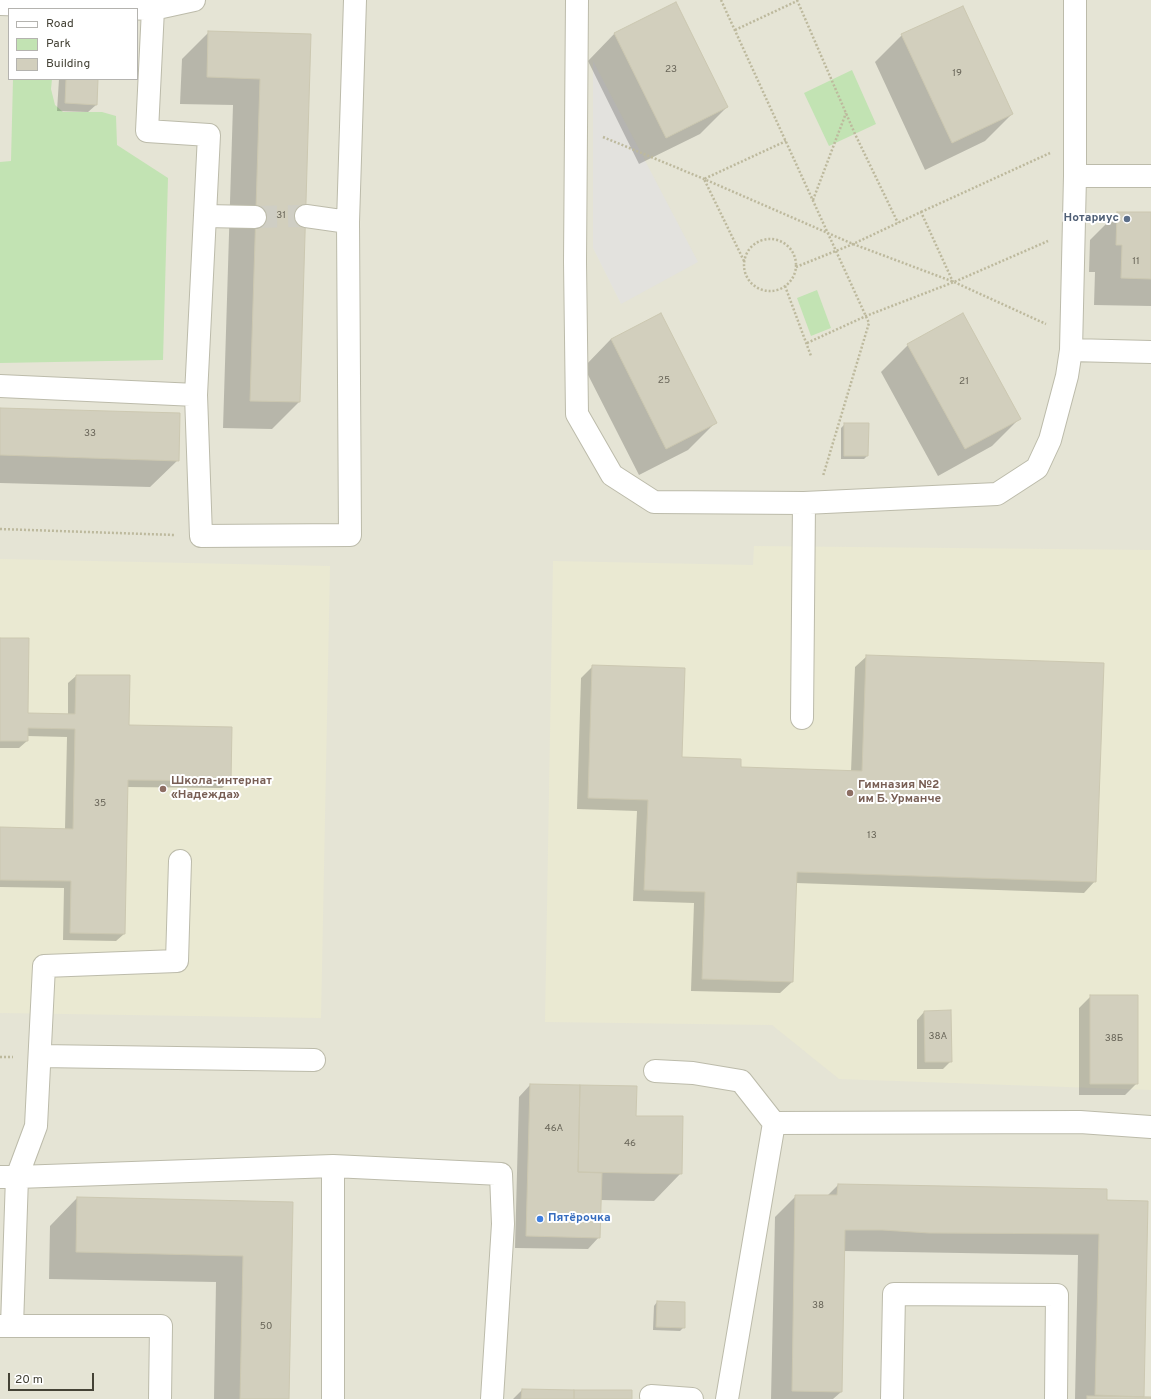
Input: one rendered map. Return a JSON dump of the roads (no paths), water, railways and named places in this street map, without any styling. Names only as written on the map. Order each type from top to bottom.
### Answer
[{"type":"lane","points":[[0,4],[100,4],[153,9],[194,0]]},
{"type":"lane","points":[[153,9],[147,132],[209,135],[196,395],[201,536],[350,535],[348,222],[355,0]]},
{"type":"lane","points":[[577,0],[575,262],[577,414],[612,475],[654,502],[810,503],[997,494],[1037,468],[1050,440],[1067,376],[1071,343],[1075,176],[1075,0]]},
{"type":"lane","points":[[1075,176],[1151,176]]},
{"type":"lane","points":[[205,216],[255,217]]},
{"type":"lane","points":[[306,216],[348,222]]},
{"type":"lane","points":[[1071,343],[1151,352]]},
{"type":"lane","points":[[0,386],[196,395]]},
{"type":"lane","points":[[802,718],[810,503]]},
{"type":"lane","points":[[160,1399],[161,1326],[6,1326],[8,1177],[36,1126],[44,966],[177,961],[180,861]]},
{"type":"lane","points":[[40,1056],[314,1060]]},
{"type":"lane","points":[[654,1071],[693,1073],[741,1081],[774,1123],[727,1399]]},
{"type":"lane","points":[[774,1123],[1080,1122],[1151,1128]]},
{"type":"lane","points":[[8,1177],[333,1166],[501,1174],[503,1224],[492,1399]]},
{"type":"lane","points":[[333,1166],[333,1399]]},
{"type":"lane","points":[[892,1399],[894,1294],[1057,1295],[1056,1399]]},
{"type":"lane","points":[[651,1396],[692,1399]]},
{"type":"tunnel","points":[[255,217],[306,216]]},
{"type":"place","name":"Нотариус","points":[[1127,219]]},
{"type":"place","name":"Школа-интернат «Надежда»","points":[[163,789]]},
{"type":"place","name":"Гимназия №2 им Б. Урманче","points":[[850,793]]},
{"type":"place","name":"Пятёрочка","points":[[540,1219]]}]
